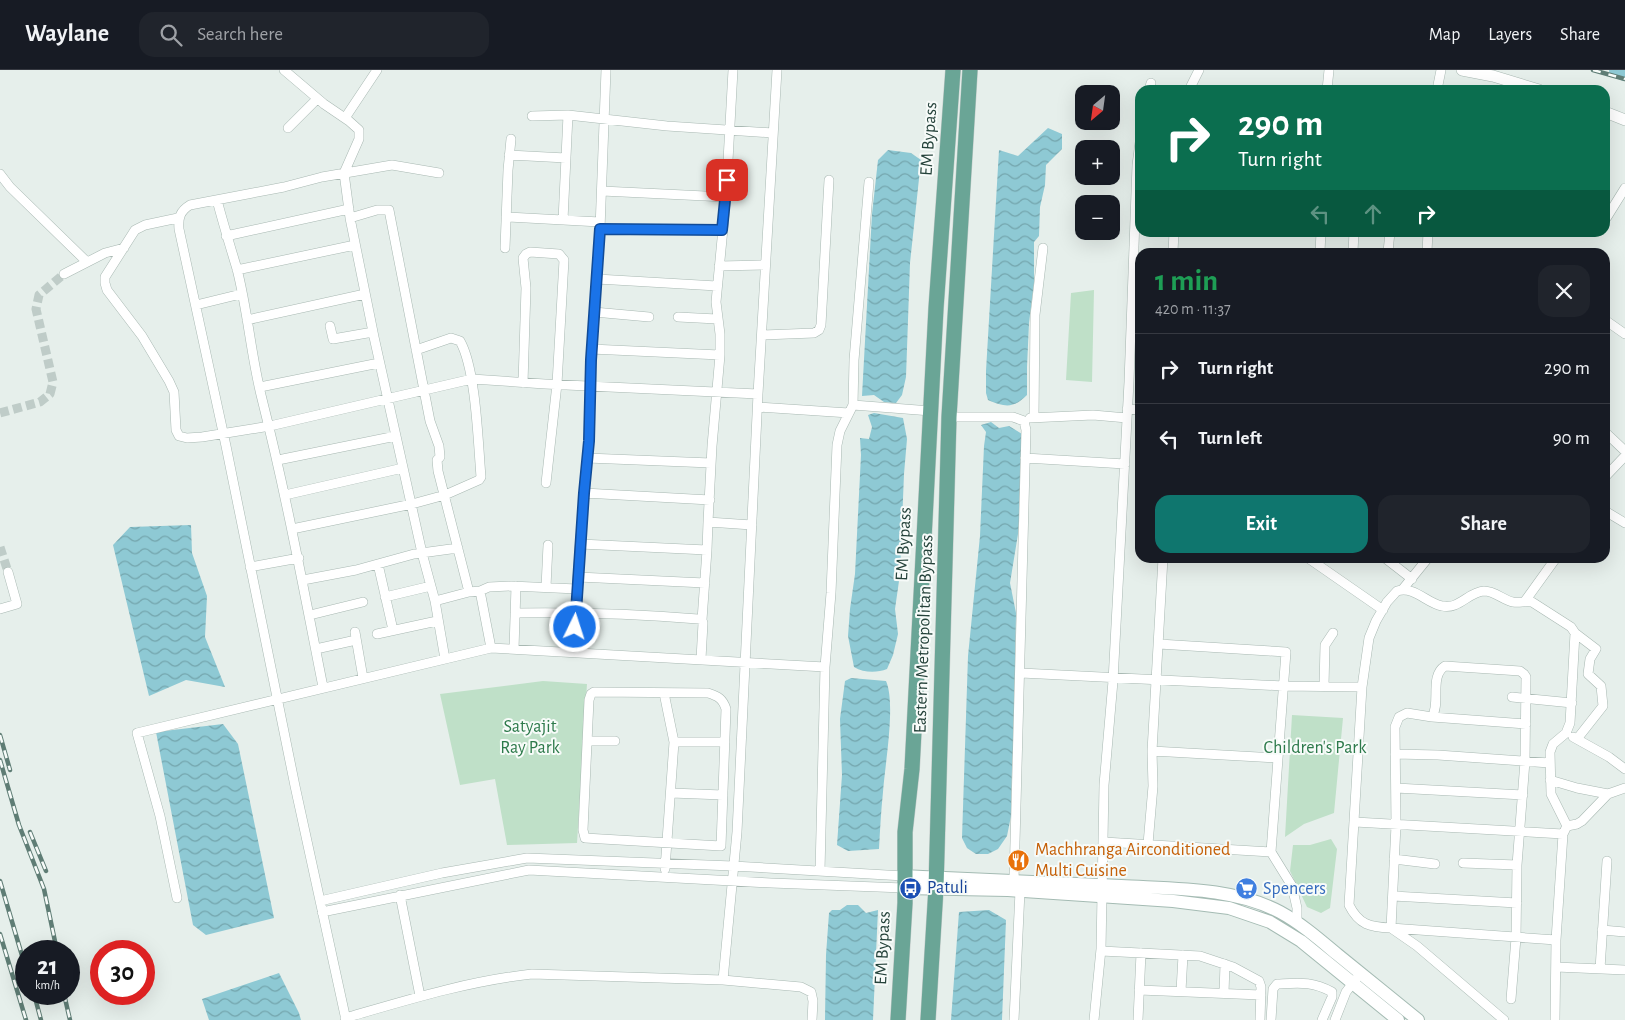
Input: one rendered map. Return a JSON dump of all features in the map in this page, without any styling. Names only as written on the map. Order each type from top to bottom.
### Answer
[{"type":"main road","name":"EM Bypass","points":[[898,1020],[905,832],[912,768],[939,253],[953,70]]},
{"type":"main road","name":"Eastern Metropolitan Bypass","points":[[928,1020],[935,883],[949,417],[970,70]]},
{"type":"main road","points":[[904,882],[1102,891],[1222,894],[1265,905],[1297,923],[1418,1020]]},
{"type":"main road","points":[[1102,891],[1229,908],[1270,922],[1301,941],[1352,985],[1398,1020]]},
{"type":"street","points":[[284,70],[317,99],[359,130],[359,139],[344,173],[349,213],[372,332],[422,553],[435,601],[445,659]]},
{"type":"street","points":[[344,118],[377,70]]},
{"type":"street","points":[[570,652],[576,612],[587,458],[602,191],[606,70]]},
{"type":"street","points":[[701,659],[711,463],[720,355],[720,334],[716,302],[726,197],[733,70]]},
{"type":"street","points":[[723,980],[737,832],[758,394],[763,335],[777,70]]},
{"type":"street","points":[[1192,85],[1199,70]]},
{"type":"street","points":[[1328,85],[1329,70]]},
{"type":"street","points":[[1438,85],[1441,70]]},
{"type":"street","points":[[1462,70],[1493,76],[1522,85]]},
{"type":"street","points":[[288,128],[317,99]]},
{"type":"street","points":[[1610,114],[1625,120]]},
{"type":"street","points":[[564,220],[568,115]]},
{"type":"street","points":[[532,116],[568,115],[667,126],[773,133]]},
{"type":"street","points":[[506,248],[511,139]]},
{"type":"street","points":[[510,154],[566,158]]},
{"type":"street","points":[[438,173],[392,165],[344,173],[190,205],[185,208],[178,218],[345,1019],[420,996],[503,978],[532,974],[723,980],[801,987],[811,992],[813,1001],[812,1020]]},
{"type":"street","points":[[0,174],[10,187],[86,261]]},
{"type":"street","points":[[763,335],[814,333],[821,326],[829,180]]},
{"type":"street","points":[[820,871],[825,667],[831,594],[837,444],[840,431],[851,409],[869,182]]},
{"type":"street","points":[[1610,212],[1625,188]]},
{"type":"street","points":[[602,191],[726,197]]},
{"type":"street","points":[[217,200],[237,270],[248,320],[260,387],[299,558],[323,687]]},
{"type":"street","points":[[226,236],[349,213],[389,210],[430,421],[440,446],[440,457],[437,460],[469,592]]},
{"type":"street","points":[[506,217],[564,220],[600,226],[722,230]]},
{"type":"street","points":[[178,218],[145,225],[135,230],[108,271],[104,283],[107,290],[142,336],[169,381],[174,392],[176,430],[179,436],[187,438],[270,426],[472,379],[590,387],[758,394]]},
{"type":"street","points":[[237,270],[355,245]]},
{"type":"street","points":[[64,274],[86,261],[124,248]]},
{"type":"street","points":[[1034,417],[1036,315],[1043,248]]},
{"type":"street","points":[[523,383],[526,296],[523,258],[530,252],[558,254],[564,260],[557,384],[546,484]]},
{"type":"street","points":[[719,266],[766,265]]},
{"type":"street","points":[[596,279],[718,286]]},
{"type":"street","points":[[1094,1020],[1094,1004],[1101,951],[1104,785],[1113,678],[1135,290]]},
{"type":"street","points":[[196,305],[241,294]]},
{"type":"street","points":[[248,320],[365,294]]},
{"type":"street","points":[[594,312],[649,317]]},
{"type":"street","points":[[678,317],[717,319]]},
{"type":"street","points":[[1610,324],[1625,334]]},
{"type":"street","points":[[330,326],[333,339],[372,332]]},
{"type":"street","points":[[292,529],[412,504],[445,495],[480,480],[472,379],[463,346],[460,341],[452,338],[416,350]]},
{"type":"street","points":[[592,349],[720,355]]},
{"type":"street","points":[[260,387],[379,363]]},
{"type":"street","points":[[758,407],[930,411]]},
{"type":"street","points":[[949,417],[1013,417],[1024,421],[1034,417],[1127,414],[1135,412]]},
{"type":"street","points":[[1014,1020],[1026,430],[1024,421]]},
{"type":"street","points":[[278,460],[396,436]]},
{"type":"street","points":[[1610,436],[1625,450]]},
{"type":"street","points":[[1610,472],[1625,456]]},
{"type":"street","points":[[587,458],[711,463]]},
{"type":"street","points":[[1025,458],[1125,464]]},
{"type":"street","points":[[285,494],[403,468]]},
{"type":"street","points":[[584,493],[710,500]]},
{"type":"street","points":[[1610,514],[1625,524]]},
{"type":"street","points":[[708,522],[752,525]]},
{"type":"street","points":[[580,544],[707,550]]},
{"type":"street","points":[[546,587],[548,545]]},
{"type":"street","points":[[303,580],[356,570],[422,553],[458,548]]},
{"type":"street","points":[[250,566],[299,558]]},
{"type":"street","points":[[1148,844],[1153,786],[1152,750],[1163,563]]},
{"type":"street","points":[[1315,563],[1382,610]]},
{"type":"street","points":[[1391,563],[1412,579]]},
{"type":"street","points":[[1402,590],[1424,563]]},
{"type":"street","points":[[1525,601],[1552,563]]},
{"type":"street","points":[[378,564],[393,630]]},
{"type":"street","points":[[0,609],[18,604],[8,572]]},
{"type":"street","points":[[578,577],[705,583]]},
{"type":"street","points":[[385,597],[431,586]]},
{"type":"street","points":[[435,601],[480,591],[489,587],[516,586],[577,589]]},
{"type":"street","points":[[514,649],[516,586]]},
{"type":"street","points":[[1556,940],[1371,927],[1354,915],[1349,905],[1362,687],[1369,638],[1382,610],[1396,591],[1410,590],[1441,606],[1450,607],[1458,605],[1469,596],[1487,591],[1511,602],[1525,601],[1544,609],[1564,622],[1596,649],[1590,659],[1588,674],[1600,686],[1603,706],[1577,739]]},
{"type":"street","points":[[480,591],[491,648]]},
{"type":"street","points":[[310,615],[363,602]]},
{"type":"street","points":[[515,613],[639,614],[702,620]]},
{"type":"street","points":[[377,634],[437,621]]},
{"type":"street","points":[[1555,1020],[1556,940],[1565,830],[1551,794],[1550,752],[1552,744],[1566,734],[1570,723],[1575,633]]},
{"type":"street","points":[[1324,686],[1325,645],[1333,634]]},
{"type":"street","points":[[316,649],[356,636],[364,678]]},
{"type":"street","points":[[1159,644],[1286,652],[1271,852],[1292,886],[1297,908],[1297,923]]},
{"type":"street","points":[[178,898],[160,816],[137,732],[491,648],[825,667]]},
{"type":"street","points":[[1432,717],[1436,708],[1437,674],[1445,666],[1520,671],[1526,677],[1525,761],[1517,865],[1516,938],[1511,999]]},
{"type":"street","points":[[1021,673],[1283,686],[1362,687]]},
{"type":"street","points":[[594,692],[708,693],[718,696],[724,702],[726,709],[721,846],[585,838],[583,830],[587,740],[589,700],[594,692]]},
{"type":"street","points":[[664,693],[674,742],[665,876]]},
{"type":"street","points":[[1512,697],[1572,703]]},
{"type":"street","points":[[1391,928],[1396,826],[1395,727],[1399,717],[1407,714],[1526,724]]},
{"type":"street","points":[[1566,734],[1609,757],[1625,769]]},
{"type":"street","points":[[587,740],[615,742]]},
{"type":"street","points":[[674,742],[725,742]]},
{"type":"street","points":[[1152,750],[1277,758]]},
{"type":"street","points":[[1395,754],[1550,763]]},
{"type":"street","points":[[1550,780],[1608,794]]},
{"type":"street","points":[[1396,788],[1523,796]]},
{"type":"street","points":[[1355,822],[1396,826],[1565,830],[1582,821],[1608,794],[1625,788]]},
{"type":"street","points":[[671,793],[723,795]]},
{"type":"street","points":[[1104,842],[1271,852]]},
{"type":"street","points":[[320,901],[442,873],[527,858],[808,870],[904,882]]},
{"type":"street","points":[[1394,859],[1435,864]]},
{"type":"street","points":[[575,860],[575,871]]},
{"type":"street","points":[[1600,969],[1607,861]]},
{"type":"street","points":[[1463,863],[1517,865]]},
{"type":"street","points":[[322,912],[529,870],[807,884],[904,882]]},
{"type":"street","points":[[807,884],[808,870]]},
{"type":"street","points":[[442,873],[446,887]]},
{"type":"street","points":[[400,896],[420,996]]},
{"type":"street","points":[[1393,896],[1517,903]]},
{"type":"street","points":[[1391,928],[1417,946],[1504,1020]]},
{"type":"street","points":[[1602,930],[1625,932]]},
{"type":"street","points":[[1101,951],[1200,956],[1234,966],[1259,981],[1262,987],[1260,1020]]},
{"type":"street","points":[[1138,1020],[1141,953]]},
{"type":"street","points":[[1182,991],[1183,955]]},
{"type":"street","points":[[1224,993],[1225,964]]},
{"type":"street","points":[[1556,967],[1625,970]]},
{"type":"street","points":[[1335,1020],[1346,992],[1360,973]]},
{"type":"street","points":[[1271,1020],[1273,989],[1277,984],[1305,982],[1332,992],[1332,997],[1322,1020]]},
{"type":"street","points":[[1139,990],[1261,995]]},
{"type":"green space","points":[[1094,290],[1092,382],[1066,380],[1071,293]]},
{"type":"green space","name":"Satyajit Ray Park","points":[[543,681],[587,684],[577,843],[507,845],[495,779],[460,785],[440,694]]},
{"type":"green space","name":"Children's Park","points":[[1292,715],[1343,718],[1334,813],[1304,824],[1285,837]]},
{"type":"green space","points":[[1331,839],[1337,849],[1330,908],[1321,913],[1307,907],[1290,871],[1293,845],[1310,845]]},
{"type":"water","points":[[1048,128],[1062,134],[1062,149],[1046,165],[1045,185],[1040,207],[1039,236],[1034,242],[1034,283],[1029,323],[1027,395],[1013,405],[1004,405],[988,400],[986,393],[999,150],[1018,156]]},
{"type":"water","points":[[888,150],[911,153],[921,160],[910,263],[906,377],[902,395],[896,403],[884,402],[874,395],[862,396],[872,214],[878,160]]},
{"type":"water","points":[[874,413],[903,418],[907,439],[900,574],[895,609],[898,634],[893,655],[887,669],[870,672],[854,667],[848,636],[855,574],[861,455],[860,438],[869,439],[872,427],[868,415]]},
{"type":"water","points":[[991,422],[999,428],[1009,426],[1022,434],[1018,534],[1010,583],[1016,613],[1015,668],[1017,704],[1012,767],[1011,816],[1007,836],[998,849],[988,854],[976,854],[967,848],[962,838],[968,656],[980,536],[986,432],[981,425]]},
{"type":"water","points":[[191,525],[192,553],[207,596],[205,637],[225,687],[186,680],[149,696],[113,545],[130,527]]},
{"type":"water","points":[[851,678],[886,681],[889,691],[889,735],[879,849],[848,851],[837,845],[842,775],[840,719],[845,681]]},
{"type":"water","points":[[223,724],[238,744],[274,918],[206,935],[193,925],[156,732]]},
{"type":"water","points":[[847,905],[858,905],[866,913],[878,910],[873,1020],[825,1020],[829,913],[832,910],[840,910]]},
{"type":"water","points":[[989,910],[1006,920],[1002,1020],[951,1020],[959,912]]},
{"type":"water","points":[[279,973],[301,1020],[209,1020],[202,999]]},
{"type":"waterway","points":[[1617,70],[1625,73]]},
{"type":"tunnel","points":[[0,413],[40,402],[50,394],[53,382],[36,309],[39,295],[64,274]]},
{"type":"tunnel","points":[[0,547],[8,572]]},
{"type":"railway","points":[[1593,70],[1625,79]]},
{"type":"railway","points":[[0,735],[10,770]]},
{"type":"railway","points":[[0,760],[19,825],[44,889],[55,940]]},
{"type":"railway","points":[[30,832],[46,871]]},
{"type":"railway","points":[[0,881],[17,940]]},
{"type":"railway","points":[[0,934],[26,1020]]},
{"type":"railway","points":[[37,1005],[41,1020]]},
{"type":"railway","points":[[67,1005],[70,1020]]},
{"type":"place","name":"Machhranga Airconditioned Multi Cuisine","points":[[1019,860]]},
{"type":"place","name":"Patuli","points":[[911,888]]},
{"type":"place","name":"Spencers","points":[[1247,889]]},
{"type":"route","points":[[575,627],[589,441],[591,360],[600,229],[722,230],[727,180]]}]
